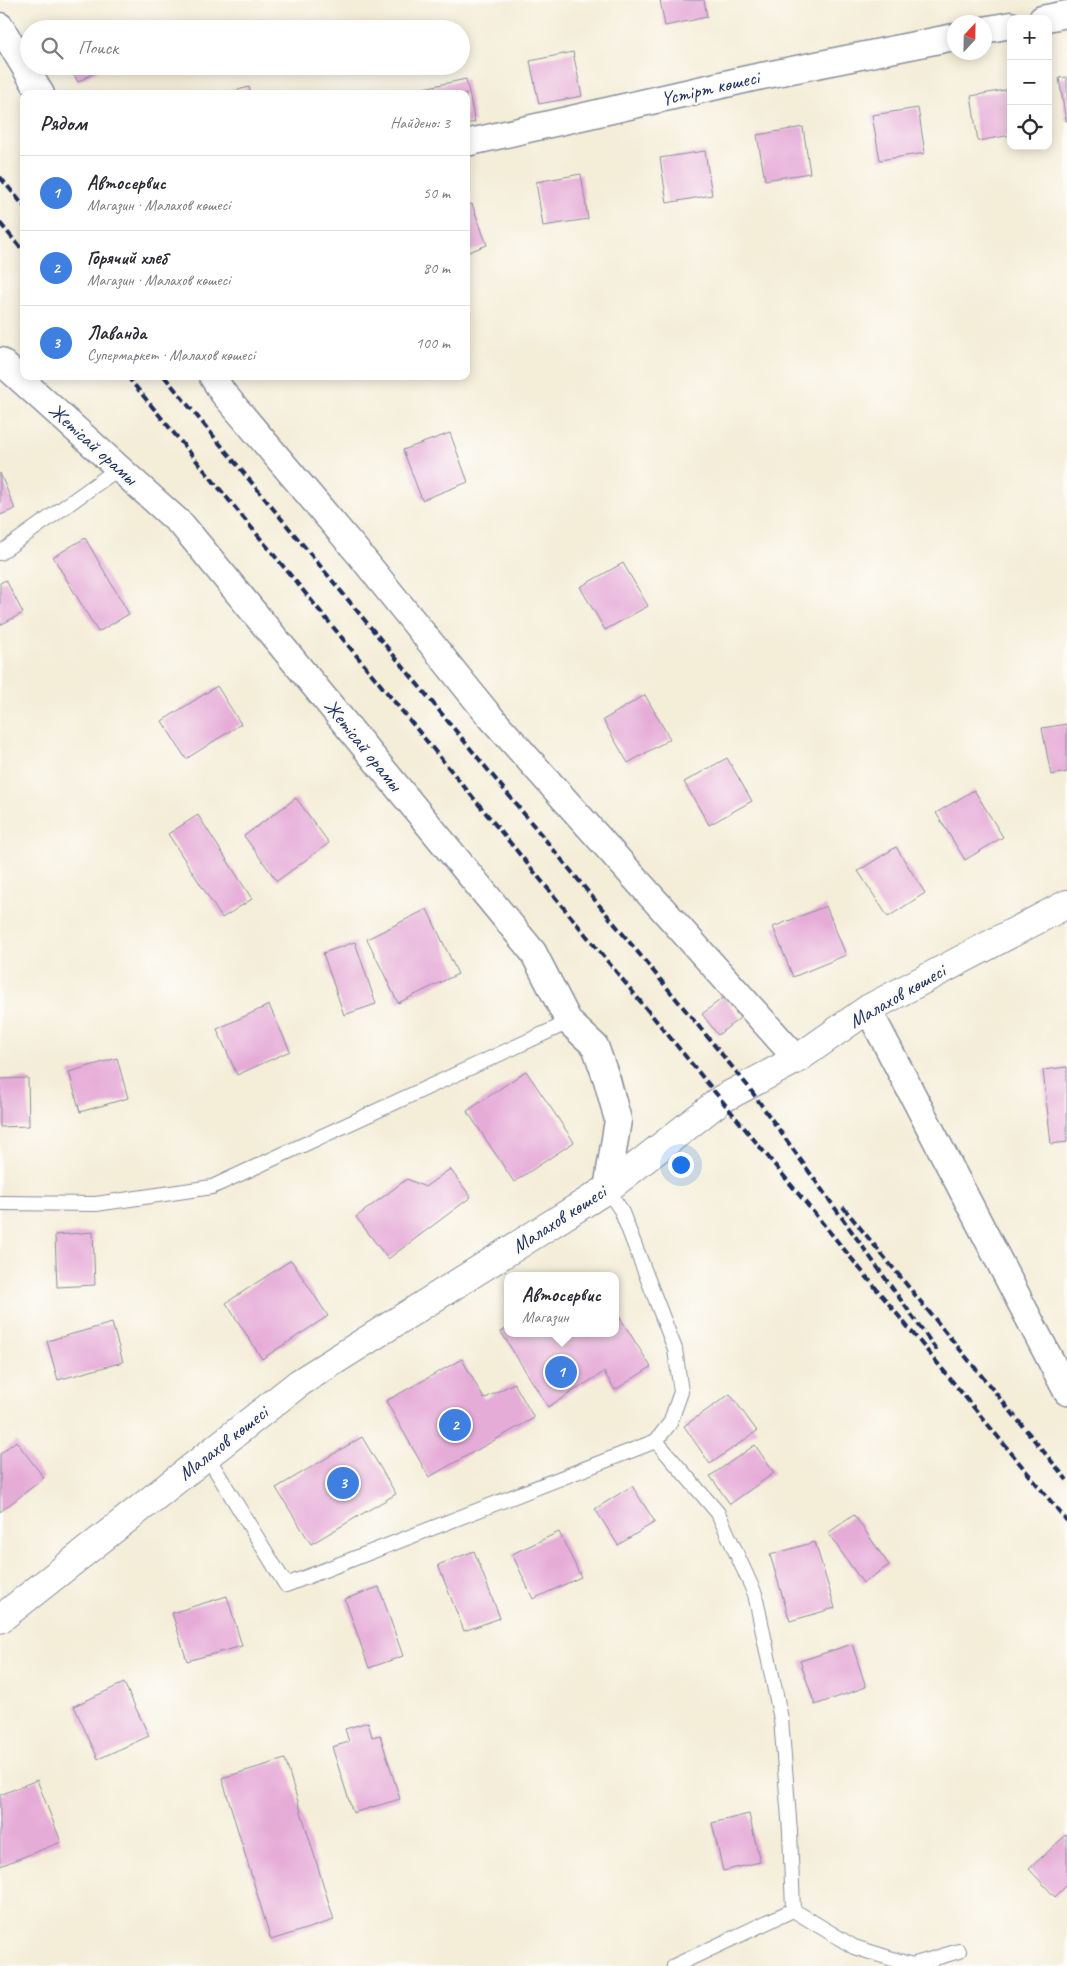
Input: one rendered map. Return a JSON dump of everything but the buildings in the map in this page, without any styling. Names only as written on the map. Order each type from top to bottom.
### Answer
[{"type":"main road","name":"Малахов көшесі","points":[[0,1619],[299,1383],[607,1189],[722,1100],[797,1059],[868,1009],[1067,904]]},
{"type":"street","points":[[1052,17],[1067,14]]},
{"type":"street","points":[[0,26],[20,59]]},
{"type":"street","points":[[992,29],[1007,26]]},
{"type":"street","name":"Үстірт көшесі","points":[[470,143],[752,78],[947,38]]},
{"type":"street","points":[[30,75],[39,90]]},
{"type":"street","name":"Жетісай орамы","points":[[0,361],[20,379]]},
{"type":"street","name":"Жетісай орамы","points":[[21,380],[183,526],[533,952],[570,1022],[595,1046],[618,1120],[607,1189]]},
{"type":"street","points":[[215,380],[223,393],[360,555],[487,713],[797,1059]]},
{"type":"street","points":[[868,1009],[1067,1392]]},
{"type":"lane","points":[[0,552],[119,468]]},
{"type":"lane","points":[[0,1203],[96,1204],[212,1187],[570,1022]]},
{"type":"lane","points":[[207,1456],[286,1585],[656,1441],[670,1423],[681,1392],[675,1349],[621,1210],[607,1189]]},
{"type":"lane","points":[[656,1441],[718,1513],[755,1594],[781,1719],[790,1831],[793,1910]]},
{"type":"lane","points":[[793,1910],[854,1947],[912,1965],[959,1951]]},
{"type":"lane","points":[[674,1966],[793,1910]]},
{"type":"railway","points":[[0,177],[20,201]]},
{"type":"railway","points":[[0,223],[20,247]]},
{"type":"railway","points":[[130,380],[1067,1521]]},
{"type":"railway","points":[[167,380],[747,1085],[938,1352]]},
{"type":"railway","points":[[843,1207],[1067,1480]]},
{"type":"place","name":"Автосервис","points":[[561,1372]]},
{"type":"place","name":"Горячий хлеб","points":[[455,1425]]},
{"type":"place","name":"Лаванда","points":[[343,1483]]}]
